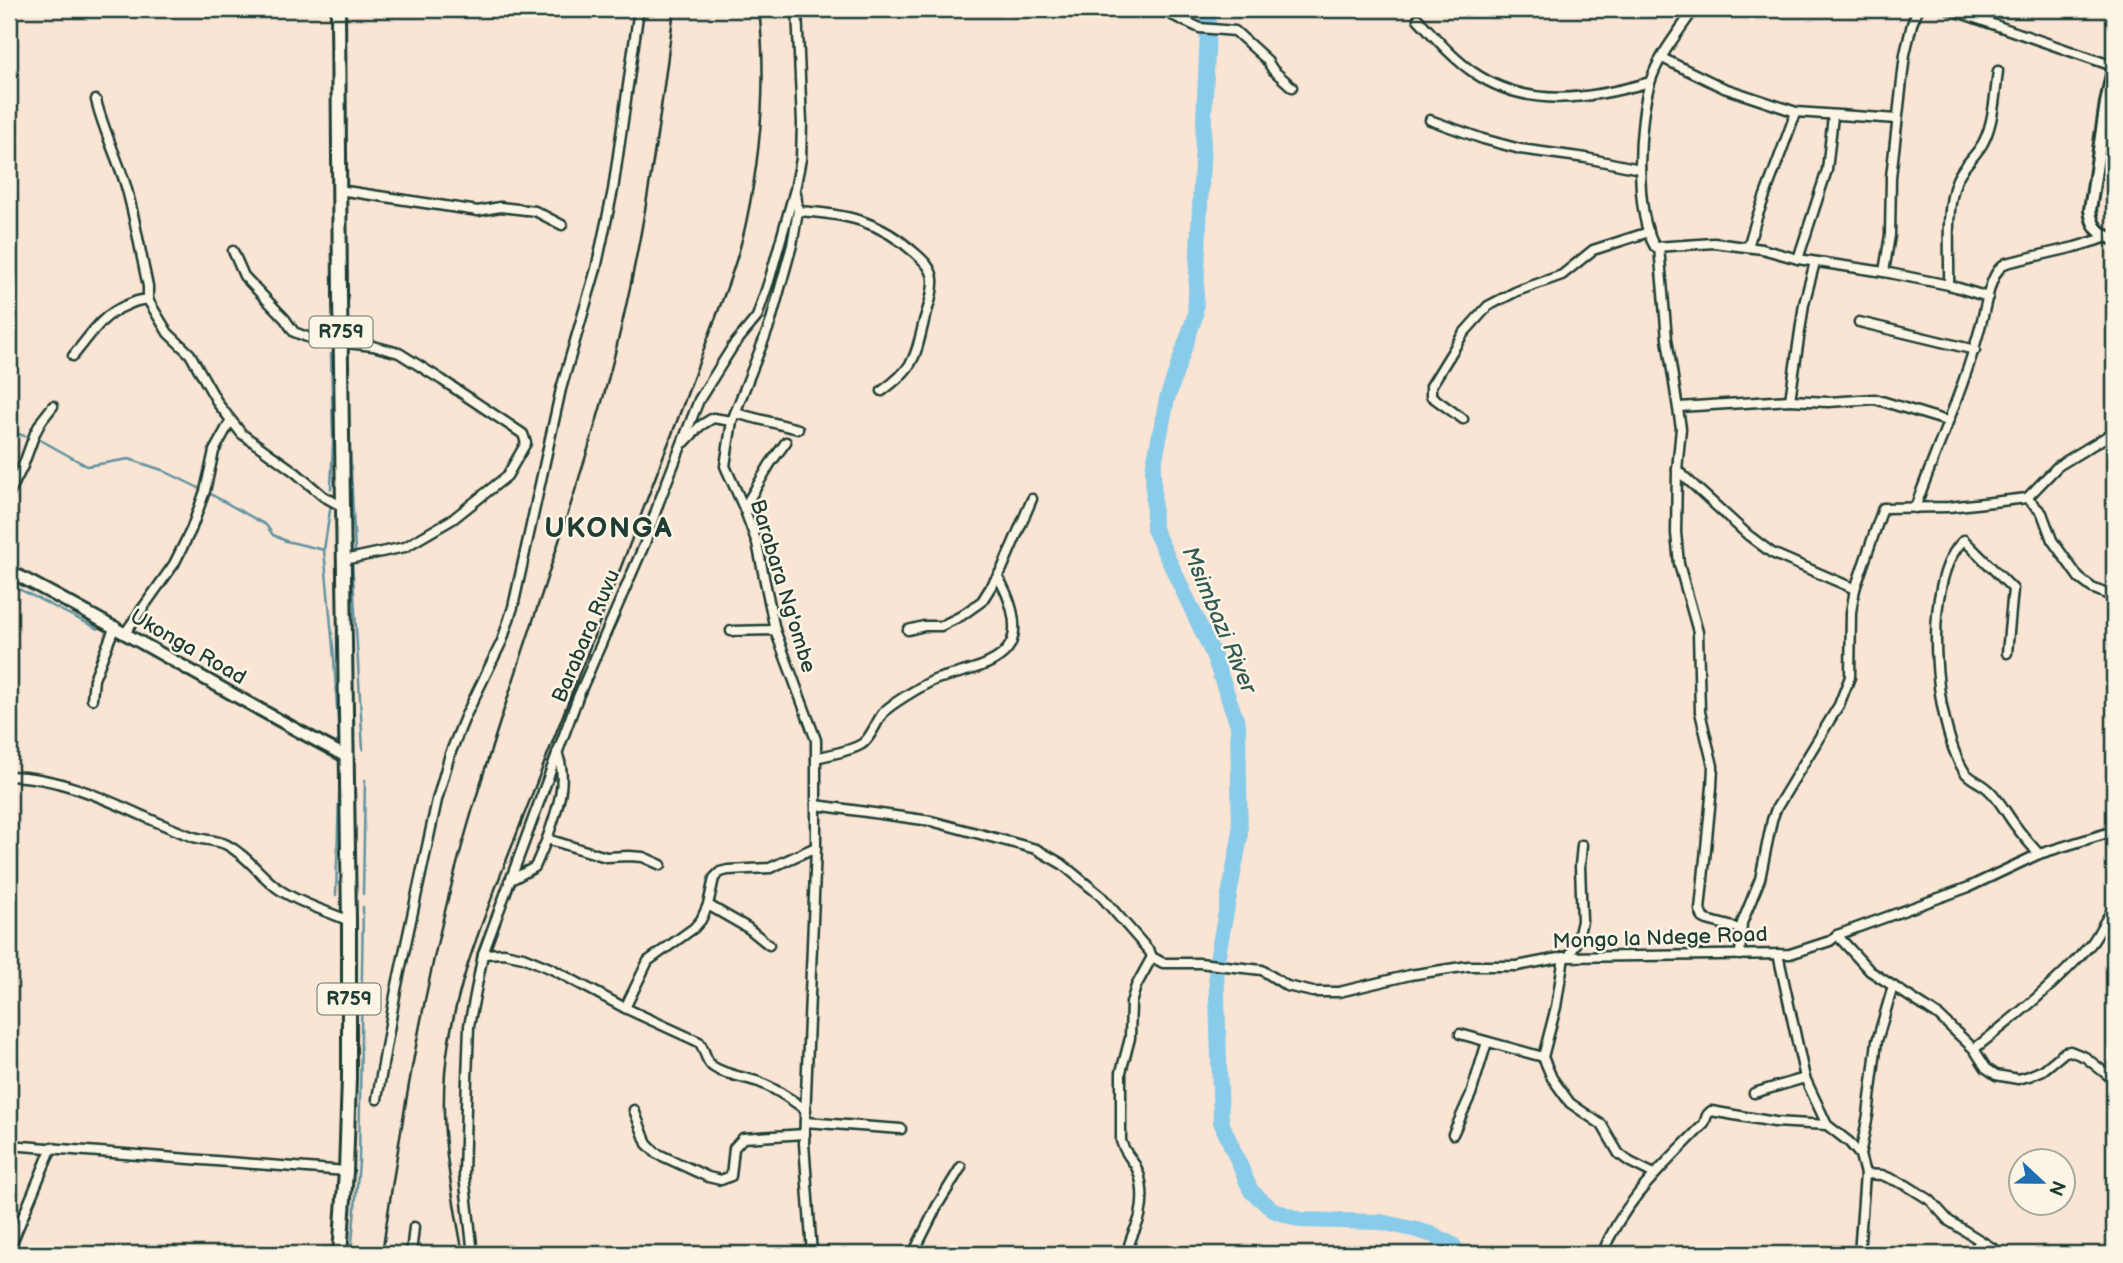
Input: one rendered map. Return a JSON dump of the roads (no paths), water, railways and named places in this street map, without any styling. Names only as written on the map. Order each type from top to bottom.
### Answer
[{"type":"main road","name":"R759","points":[[338,9],[349,921],[349,1079],[340,1254]]},
{"type":"street","points":[[377,1099],[436,800],[450,754],[502,641],[513,607],[561,389],[596,269],[613,190],[639,9]]},
{"type":"street","name":"Barabara Ruvu","points":[[474,1254],[464,1175],[466,1106],[469,1026],[483,954],[578,697],[645,543],[699,400],[713,375],[757,317],[770,278],[801,159],[797,9]]},
{"type":"street","points":[[1158,9],[1200,28],[1235,31],[1292,87]]},
{"type":"street","points":[[1694,9],[1662,58],[1650,82],[1642,124],[1640,169],[1644,216],[1653,244],[1659,247],[1714,243],[1762,249],[1798,260],[1884,272],[1949,285],[1988,297]]},
{"type":"street","points":[[1884,272],[1890,235],[1896,119],[1905,54],[1918,9]]},
{"type":"street","points":[[1955,10],[2114,65],[2090,210],[2094,228],[2111,238]]},
{"type":"street","points":[[1418,19],[1471,71],[1509,89],[1546,98],[1569,97],[1599,95],[1650,82]]},
{"type":"street","points":[[1662,58],[1724,88],[1796,112],[1896,119]]},
{"type":"street","points":[[1949,285],[1951,202],[1956,180],[1984,141],[1996,92],[1998,71]]},
{"type":"street","points":[[96,100],[129,197],[148,286],[148,300],[168,333],[190,354],[230,422],[242,434],[323,496],[343,507]]},
{"type":"street","points":[[1748,247],[1796,112]]},
{"type":"street","points":[[1798,260],[1827,170],[1833,116]]},
{"type":"street","points":[[1430,120],[1482,139],[1520,149],[1640,169]]},
{"type":"street","name":"Barabara Ng'ombe","points":[[795,189],[798,211],[794,237],[771,324],[734,417],[725,466],[757,543],[775,630],[816,740],[816,847],[805,1122],[812,1254]]},
{"type":"street","points":[[339,190],[478,211],[500,207],[535,211],[562,225]]},
{"type":"street","points":[[798,211],[833,213],[876,225],[906,245],[930,270],[933,277],[932,291],[916,355],[904,373],[882,391]]},
{"type":"street","points":[[1463,419],[1431,396],[1430,391],[1463,334],[1479,314],[1499,299],[1562,275],[1593,250],[1649,232]]},
{"type":"street","points":[[1915,508],[1975,349],[1997,270],[2001,265],[2111,238]]},
{"type":"street","points":[[1659,247],[1668,351],[1681,428],[1676,533],[1679,564],[1698,632],[1700,712],[1713,766],[1700,910],[1703,918],[1707,920],[1741,929]]},
{"type":"street","points":[[233,251],[244,276],[295,332],[312,339],[387,348],[399,353],[523,434],[526,443],[507,476],[445,524],[404,547],[344,560]]},
{"type":"street","points":[[1790,400],[1804,304],[1815,262]]},
{"type":"street","points":[[73,356],[113,310],[143,299],[148,300]]},
{"type":"street","points":[[1859,321],[1975,349]]},
{"type":"street","points":[[1679,407],[1790,400],[1828,402],[1875,399],[1947,421]]},
{"type":"street","points":[[9,494],[39,425],[53,406]]},
{"type":"street","points":[[680,447],[700,426],[713,418],[734,417],[798,429]]},
{"type":"street","points":[[125,633],[174,564],[191,530],[202,500],[214,451],[230,422]]},
{"type":"street","points":[[1740,955],[1741,929],[1760,878],[1776,809],[1849,684],[1851,612],[1855,589],[1882,508],[1949,507],[2027,498],[2058,466],[2114,432]]},
{"type":"street","points":[[744,508],[786,442]]},
{"type":"street","points":[[1677,470],[1748,535],[1772,553],[1855,589]]},
{"type":"street","points":[[2114,471],[2114,496]]},
{"type":"street","points":[[2027,498],[2042,513],[2052,540],[2080,578],[2092,588],[2114,597]]},
{"type":"street","points":[[908,631],[924,626],[941,626],[982,601],[998,577],[1032,499]]},
{"type":"street","points":[[2007,653],[2013,589],[1965,540],[1945,570],[1935,627],[1939,692],[1951,744],[1964,771],[1971,779],[1990,790],[2039,854]]},
{"type":"street","name":"Ukonga Road","points":[[9,571],[115,626],[263,712],[347,757]]},
{"type":"street","points":[[816,758],[865,742],[888,707],[935,680],[962,673],[1002,655],[1012,641],[1013,629],[1009,596],[998,577]]},
{"type":"street","points":[[92,699],[94,679],[115,626]]},
{"type":"street","points":[[731,631],[775,630]]},
{"type":"street","points":[[509,881],[535,867],[547,839],[561,786],[557,753]]},
{"type":"street","points":[[9,776],[38,778],[64,784],[125,807],[194,838],[225,844],[236,850],[279,889],[349,921]]},
{"type":"street","points":[[816,805],[931,821],[1036,849],[1062,864],[1101,896],[1145,945],[1152,957],[1136,986],[1131,1003],[1130,1038],[1121,1072],[1121,1141],[1124,1151],[1136,1167],[1142,1199],[1141,1215],[1128,1244],[1128,1253]]},
{"type":"street","name":"Mongo la Ndege Road","points":[[1152,957],[1163,963],[1199,963],[1262,970],[1287,986],[1313,992],[1339,992],[1410,975],[1468,966],[1517,966],[1567,957],[1798,953],[1830,941],[1837,935],[1969,887],[2039,854],[2114,831]]},
{"type":"street","points":[[547,839],[606,857],[643,857],[661,865]]},
{"type":"street","points":[[1582,845],[1582,920],[1577,942],[1567,957],[1543,1057],[1552,1078],[1570,1103],[1601,1125],[1619,1154],[1630,1163],[1654,1174]]},
{"type":"street","points":[[625,1008],[648,961],[701,920],[708,905],[714,878],[720,872],[770,868],[816,847]]},
{"type":"street","points":[[708,905],[748,928],[769,944]]},
{"type":"street","points":[[1975,1049],[2075,961],[2099,933],[2114,909]]},
{"type":"street","points":[[1837,935],[1870,971],[1939,1016],[1975,1049],[1986,1069],[1996,1075],[2018,1079],[2029,1076],[2043,1070],[2070,1051],[2085,1057],[2114,1080]]},
{"type":"street","points":[[483,954],[516,954],[560,973],[625,1008],[699,1042],[708,1062],[714,1068],[782,1093],[806,1110]]},
{"type":"street","points":[[1778,954],[1805,1078],[1827,1125],[1849,1142],[1860,1155],[1865,1174],[1859,1254]]},
{"type":"street","points":[[1860,1155],[1877,1041],[1893,986]]},
{"type":"street","points":[[1460,1034],[1543,1057]]},
{"type":"street","points":[[1453,1134],[1471,1094],[1488,1042]]},
{"type":"street","points":[[1754,1093],[1805,1078]]},
{"type":"street","points":[[634,1110],[647,1144],[656,1153],[708,1177],[721,1180],[731,1176],[734,1148],[743,1138],[805,1134]]},
{"type":"street","points":[[1602,1254],[1615,1224],[1654,1174],[1704,1124],[1707,1115],[1712,1111],[1775,1122],[1827,1125]]},
{"type":"street","points":[[805,1122],[901,1129]]},
{"type":"street","points":[[9,1145],[346,1171]]},
{"type":"street","points":[[9,1250],[52,1147]]},
{"type":"street","points":[[913,1254],[937,1206],[961,1167]]},
{"type":"street","points":[[1865,1174],[1882,1175],[1906,1185],[1930,1200],[1949,1221],[2002,1254]]},
{"type":"street","points":[[411,1254],[414,1227]]},
{"type":"street","points":[[1971,1254],[1980,1242]]},
{"type":"waterway","name":"Msimbazi River","points":[[1209,9],[1195,316],[1167,399],[1153,469],[1154,529],[1213,654],[1238,725],[1240,837],[1216,965],[1221,1122],[1251,1191],[1273,1210],[1300,1220],[1381,1222],[1417,1230],[1453,1245],[1458,1254]]},
{"type":"waterway","points":[[344,40],[346,178]]},
{"type":"waterway","points":[[331,354],[331,489]]},
{"type":"waterway","points":[[347,389],[355,552],[352,559],[363,750]]},
{"type":"waterway","points":[[9,431],[31,438]]},
{"type":"waterway","points":[[37,438],[87,466],[129,459],[162,470],[266,525],[273,535],[324,550]]},
{"type":"waterway","points":[[331,504],[324,550],[339,740],[334,745]]},
{"type":"waterway","points":[[9,584],[98,629]]},
{"type":"waterway","points":[[336,895],[340,764]]},
{"type":"waterway","points":[[363,894],[365,780]]},
{"type":"waterway","points":[[351,1254],[359,1162],[363,907]]},
{"type":"railway","points":[[382,1254],[428,984],[453,878],[484,771],[588,449],[616,348],[646,204],[674,9]]},
{"type":"railway","points":[[463,1254],[448,1164],[444,1119],[445,1073],[455,1009],[485,915],[675,427],[739,251],[759,144],[762,90],[759,9]]},
{"type":"district","name":"UKONGA","points":[[609,528]]}]
